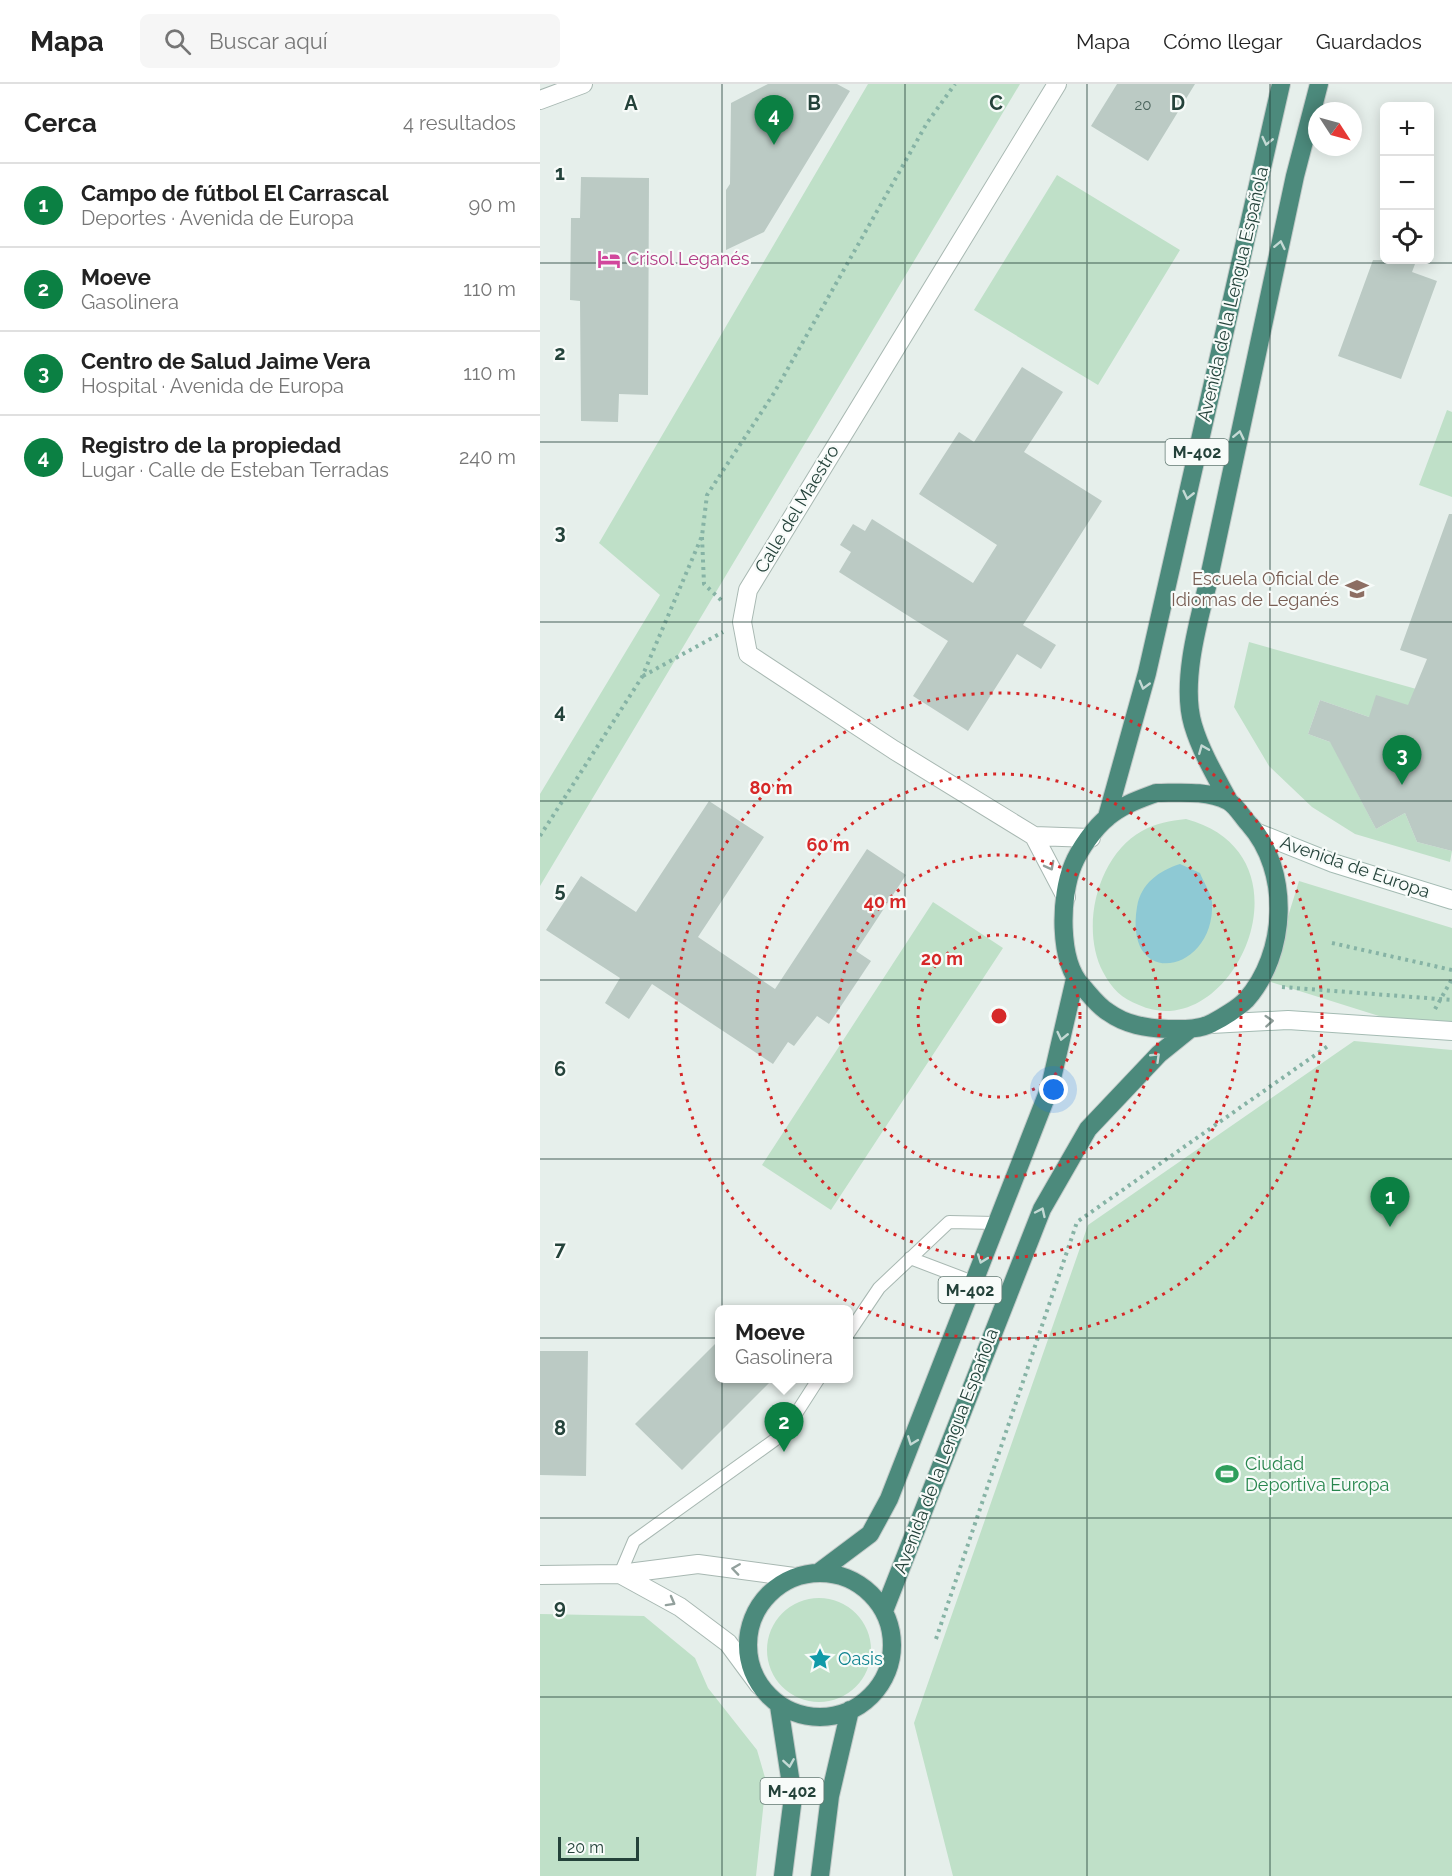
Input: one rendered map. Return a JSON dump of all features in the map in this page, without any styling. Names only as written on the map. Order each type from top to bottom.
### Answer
[{"type":"highway","name":"Avenida de la Lengua Española","points":[[1107,817],[1149,662],[1281,84]]},
{"type":"highway","name":"Avenida de la Lengua Española","points":[[1229,801],[1193,723],[1190,679],[1192,643],[1207,587],[1295,176],[1319,84]]},
{"type":"highway","name":"M-402","points":[[1156,793],[1193,793],[1229,801],[1258,833],[1268,853],[1279,889],[1277,934],[1266,968],[1245,1000],[1211,1024],[1190,1029],[1147,1028],[1126,1023],[1106,1012],[1076,979],[1067,958],[1063,928],[1066,897],[1073,864],[1107,817],[1131,803],[1156,793]]},
{"type":"highway","name":"Avenida de la Lengua Española","points":[[818,1573],[870,1534],[889,1499],[1050,1087],[1076,979]]},
{"type":"highway","name":"Avenida de la Lengua Española","points":[[884,1611],[1042,1209],[1088,1129],[1159,1054],[1190,1029]]},
{"type":"highway","name":"M-402","points":[[818,1573],[842,1576],[868,1591],[884,1611],[891,1631],[891,1657],[881,1683],[865,1702],[826,1718],[802,1716],[779,1706],[759,1685],[749,1662],[748,1635],[755,1611],[772,1591],[794,1578],[818,1573]]},
{"type":"highway","name":"M-402","points":[[779,1706],[793,1797],[783,1876]]},
{"type":"highway","name":"M-402","points":[[820,1876],[830,1796],[850,1710]]},
{"type":"street","points":[[540,100],[583,84]]},
{"type":"street","name":"Calle del Maestro","points":[[1057,84],[748,590],[742,622],[748,654],[894,750],[1034,836],[1091,838]]},
{"type":"street","name":"Avenida de Europa","points":[[1258,833],[1333,863],[1452,900]]},
{"type":"street","points":[[1034,836],[1066,897]]},
{"type":"street","points":[[1211,1024],[1276,1020],[1361,1023],[1430,1031],[1452,1031]]},
{"type":"street","points":[[540,1575],[620,1574],[698,1563],[794,1578]]},
{"type":"street","points":[[620,1574],[680,1607],[728,1643],[759,1685]]},
{"type":"lane","points":[[853,1328],[879,1288],[949,1222],[995,1223]]},
{"type":"lane","points":[[910,1258],[973,1282]]},
{"type":"lane","points":[[620,1574],[634,1541],[783,1434],[816,1383]]},
{"type":"path","points":[[642,677],[742,622],[704,584],[702,536],[707,495],[774,393],[927,123],[956,84]]},
{"type":"path","points":[[540,836],[642,677],[702,536]]},
{"type":"path","points":[[1332,943],[1452,970]]},
{"type":"path","points":[[1259,979],[1286,988],[1452,1000]]},
{"type":"path","points":[[1430,1031],[1435,1007],[1442,999],[1452,979]]},
{"type":"path","points":[[936,1639],[1077,1221],[1361,1023]]},
{"type":"green space","points":[[868,84],[1020,84],[540,886],[540,794],[660,595],[599,543]]},
{"type":"green space","points":[[1057,175],[1180,250],[1098,385],[974,310]]},
{"type":"green space","points":[[1447,410],[1452,412],[1452,497],[1419,485]]},
{"type":"green space","points":[[1249,642],[1452,699],[1369,717],[1320,700],[1308,734],[1349,749],[1338,756],[1376,829],[1405,813],[1417,842],[1452,851],[1450,862],[1355,834],[1312,807],[1269,766],[1234,707]]},
{"type":"green space","points":[[1186,819],[1226,839],[1248,869],[1255,905],[1248,941],[1230,974],[1204,999],[1173,1011],[1139,1005],[1122,996],[1114,988],[1103,972],[1096,954],[1093,915],[1104,875],[1126,842],[1153,826]]},
{"type":"green space","points":[[1299,881],[1452,928],[1452,1039],[1268,981]]},
{"type":"green space","points":[[933,902],[1003,948],[831,1210],[762,1165]]},
{"type":"green space","name":"Ciudad Deportiva Europa","points":[[1354,1041],[1452,1050],[1452,1876],[953,1876],[914,1723],[1088,1225]]},
{"type":"green space","points":[[819,1598],[839,1602],[856,1613],[867,1630],[871,1650],[867,1670],[856,1687],[839,1698],[819,1702],[799,1698],[782,1687],[771,1670],[767,1650],[771,1630],[782,1613],[799,1602]]},
{"type":"green space","points":[[540,1614],[644,1616],[695,1658],[708,1688],[757,1750],[766,1781],[756,1876],[540,1876]]},
{"type":"water","points":[[1180,864],[1200,873],[1207,887],[1212,902],[1209,926],[1200,945],[1186,957],[1171,963],[1156,961],[1143,952],[1136,934],[1137,907],[1142,891],[1152,879]]},
{"type":"building","points":[[768,84],[837,84],[850,91],[764,232],[726,250],[726,190],[730,184],[731,103]]},
{"type":"building","points":[[1117,84],[1195,84],[1148,161],[1091,126]]},
{"type":"building","name":"Crisol Leganés","points":[[581,177],[649,178],[648,395],[619,394],[618,422],[581,421],[580,301],[570,300],[571,218],[580,218]]},
{"type":"building","points":[[1373,260],[1380,260],[1380,264],[1415,264],[1412,272],[1437,281],[1401,379],[1338,356]]},
{"type":"building","points":[[1022,367],[1063,392],[1024,452],[1102,501],[1023,625],[1056,645],[1041,669],[1017,654],[968,731],[913,696],[948,641],[839,572],[851,552],[840,545],[853,524],[865,531],[872,519],[973,583],[997,545],[919,494],[959,432],[974,442]]},
{"type":"building","points":[[1449,514],[1452,514],[1452,851],[1417,842],[1405,813],[1376,829],[1330,742],[1308,734],[1320,700],[1369,717],[1376,695],[1408,705],[1427,659],[1400,650]]},
{"type":"building","points":[[709,801],[764,837],[698,937],[775,989],[867,849],[906,875],[856,951],[871,961],[829,1024],[817,1016],[794,1046],[788,1042],[773,1064],[652,984],[629,1019],[605,1003],[620,978],[546,930],[581,876],[636,912]]},
{"type":"building","points":[[715,1344],[715,1383],[769,1383],[682,1470],[635,1424]]},
{"type":"building","points":[[540,1351],[588,1351],[586,1476],[540,1475]]},
{"type":"place","name":"Registro de la propiedad","points":[[774,145]]},
{"type":"place","name":"Crisol Leganés","points":[[609,259]]},
{"type":"place","name":"Escuela Oficial de Idiomas de Leganés","points":[[1357,589]]},
{"type":"place","name":"Centro de Salud Jaime Vera","points":[[1402,785]]},
{"type":"place","name":"Campo de fútbol El Carrascal","points":[[1390,1227]]},
{"type":"place","name":"Moeve","points":[[784,1452]]},
{"type":"place","name":"Ciudad Deportiva Europa","points":[[1227,1474]]},
{"type":"place","name":"Oasis","points":[[820,1659]]}]
